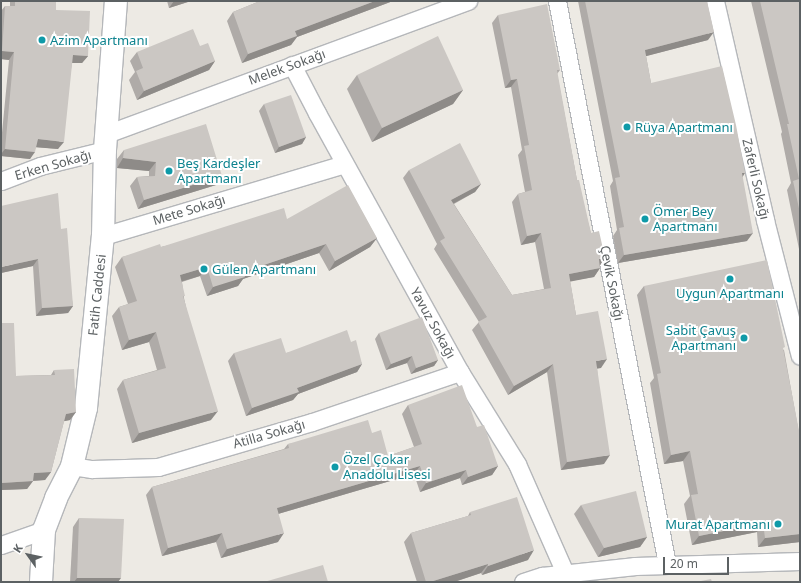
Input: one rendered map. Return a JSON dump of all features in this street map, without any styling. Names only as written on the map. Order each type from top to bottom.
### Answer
[{"type":"main road","name":"Fatih Caddesi","points":[[41,582],[44,530],[72,466],[86,408],[103,236],[105,142],[116,1]]},
{"type":"street","name":"Melek Sokağı","points":[[105,142],[292,65],[468,1]]},
{"type":"street","name":"Çevik Sokağı","points":[[557,1],[667,564]]},
{"type":"street","name":"Zaferli Sokağı","points":[[715,1],[765,220],[800,356]]},
{"type":"street","name":"Yavuz Sokağı","points":[[292,65],[344,164],[460,372],[517,464],[568,578]]},
{"type":"street","name":"Erken Sokağı","points":[[1,181],[105,142]]},
{"type":"street","name":"Mete Sokağı","points":[[103,236],[344,164]]},
{"type":"street","name":"Atilla Sokağı","points":[[72,466],[92,469],[158,467],[312,422],[460,372]]},
{"type":"street","points":[[1,545],[44,530]]},
{"type":"street","points":[[523,582],[542,576],[568,578],[667,564],[800,561]]},
{"type":"building","points":[[15,1],[56,1],[56,10],[90,11],[88,56],[73,55],[64,142],[38,139],[35,152],[5,149],[14,52],[2,51],[5,6],[15,6]]},
{"type":"building","points":[[260,1],[375,1],[295,31],[297,36],[248,54],[233,12]]},
{"type":"building","points":[[585,1],[707,1],[714,32],[645,50],[651,83],[722,66],[736,125],[745,173],[742,173],[753,233],[624,255],[619,228],[624,227],[615,178],[620,177]]},
{"type":"building","points":[[760,1],[800,1],[800,213],[793,181],[799,179],[787,124],[789,124]]},
{"type":"building","points":[[547,4],[560,70],[557,70],[577,180],[579,180],[591,233],[599,231],[605,258],[599,259],[600,268],[569,274],[576,315],[598,311],[607,359],[596,361],[610,455],[567,462],[553,364],[514,386],[478,322],[487,317],[440,241],[445,238],[409,170],[460,143],[481,184],[451,200],[512,295],[551,288],[541,233],[527,236],[518,194],[532,190],[524,146],[529,145],[517,79],[511,80],[498,15]]},
{"type":"building","points":[[193,29],[200,46],[208,43],[215,61],[144,91],[136,71],[143,68],[137,52]]},
{"type":"building","points":[[438,36],[463,90],[382,128],[357,75]]},
{"type":"building","points":[[291,95],[306,137],[279,147],[264,104]]},
{"type":"building","name":"Beş Kardeşler Apartmanı","points":[[206,124],[222,176],[144,200],[137,177],[155,176],[156,162],[123,158],[124,150]]},
{"type":"building","points":[[348,185],[377,238],[335,261],[326,244],[243,272],[245,277],[213,287],[207,267],[180,275],[185,296],[183,296],[218,411],[139,433],[123,380],[166,368],[156,332],[129,340],[119,307],[137,301],[122,257],[160,244],[161,247],[284,208],[287,219]]},
{"type":"building","points":[[58,193],[61,229],[67,228],[73,306],[42,308],[38,259],[1,267],[1,206]]},
{"type":"building","points":[[767,260],[785,347],[783,348],[800,436],[800,534],[765,538],[763,523],[699,536],[691,495],[698,494],[690,451],[671,455],[657,374],[661,373],[644,286]]},
{"type":"building","points":[[422,317],[438,360],[416,368],[412,356],[391,364],[379,333]]},
{"type":"building","points":[[1,323],[14,323],[16,376],[55,375],[54,370],[74,369],[76,412],[66,414],[51,472],[34,473],[33,481],[1,483]]},
{"type":"building","points":[[347,330],[351,342],[356,340],[362,364],[297,388],[299,392],[252,408],[234,353],[281,338],[286,353]]},
{"type":"building","points":[[462,385],[477,427],[484,425],[498,466],[468,477],[466,470],[426,483],[420,466],[277,508],[284,533],[227,549],[222,533],[168,548],[152,487],[289,448],[288,444],[368,420],[372,433],[381,430],[388,456],[422,444],[408,405]]},
{"type":"building","points":[[636,491],[647,537],[604,548],[581,505]]},
{"type":"building","points":[[517,497],[534,550],[488,566],[488,564],[426,582],[411,533],[471,515],[470,512]]},
{"type":"building","points":[[79,518],[124,519],[121,578],[77,578]]},
{"type":"building","points":[[323,565],[328,582],[264,582]]},
{"type":"building","points":[[711,579],[712,582],[696,582]]},
{"type":"place","name":"Azim Apartmanı","points":[[42,40]]},
{"type":"place","name":"Rüya Apartmanı","points":[[627,127]]},
{"type":"place","name":"Beş Kardeşler Apartmanı","points":[[169,171]]},
{"type":"place","name":"Ömer Bey Apartmanı","points":[[645,219]]},
{"type":"place","name":"Gülen Apartmanı","points":[[204,269]]},
{"type":"place","name":"Uygun Apartmanı","points":[[730,279]]},
{"type":"place","name":"Sabit Çavuş Apartmanı","points":[[744,338]]},
{"type":"place","name":"Özel Çokar Anadolu Lisesi","points":[[335,467]]},
{"type":"place","name":"Murat Apartmanı","points":[[778,524]]}]
